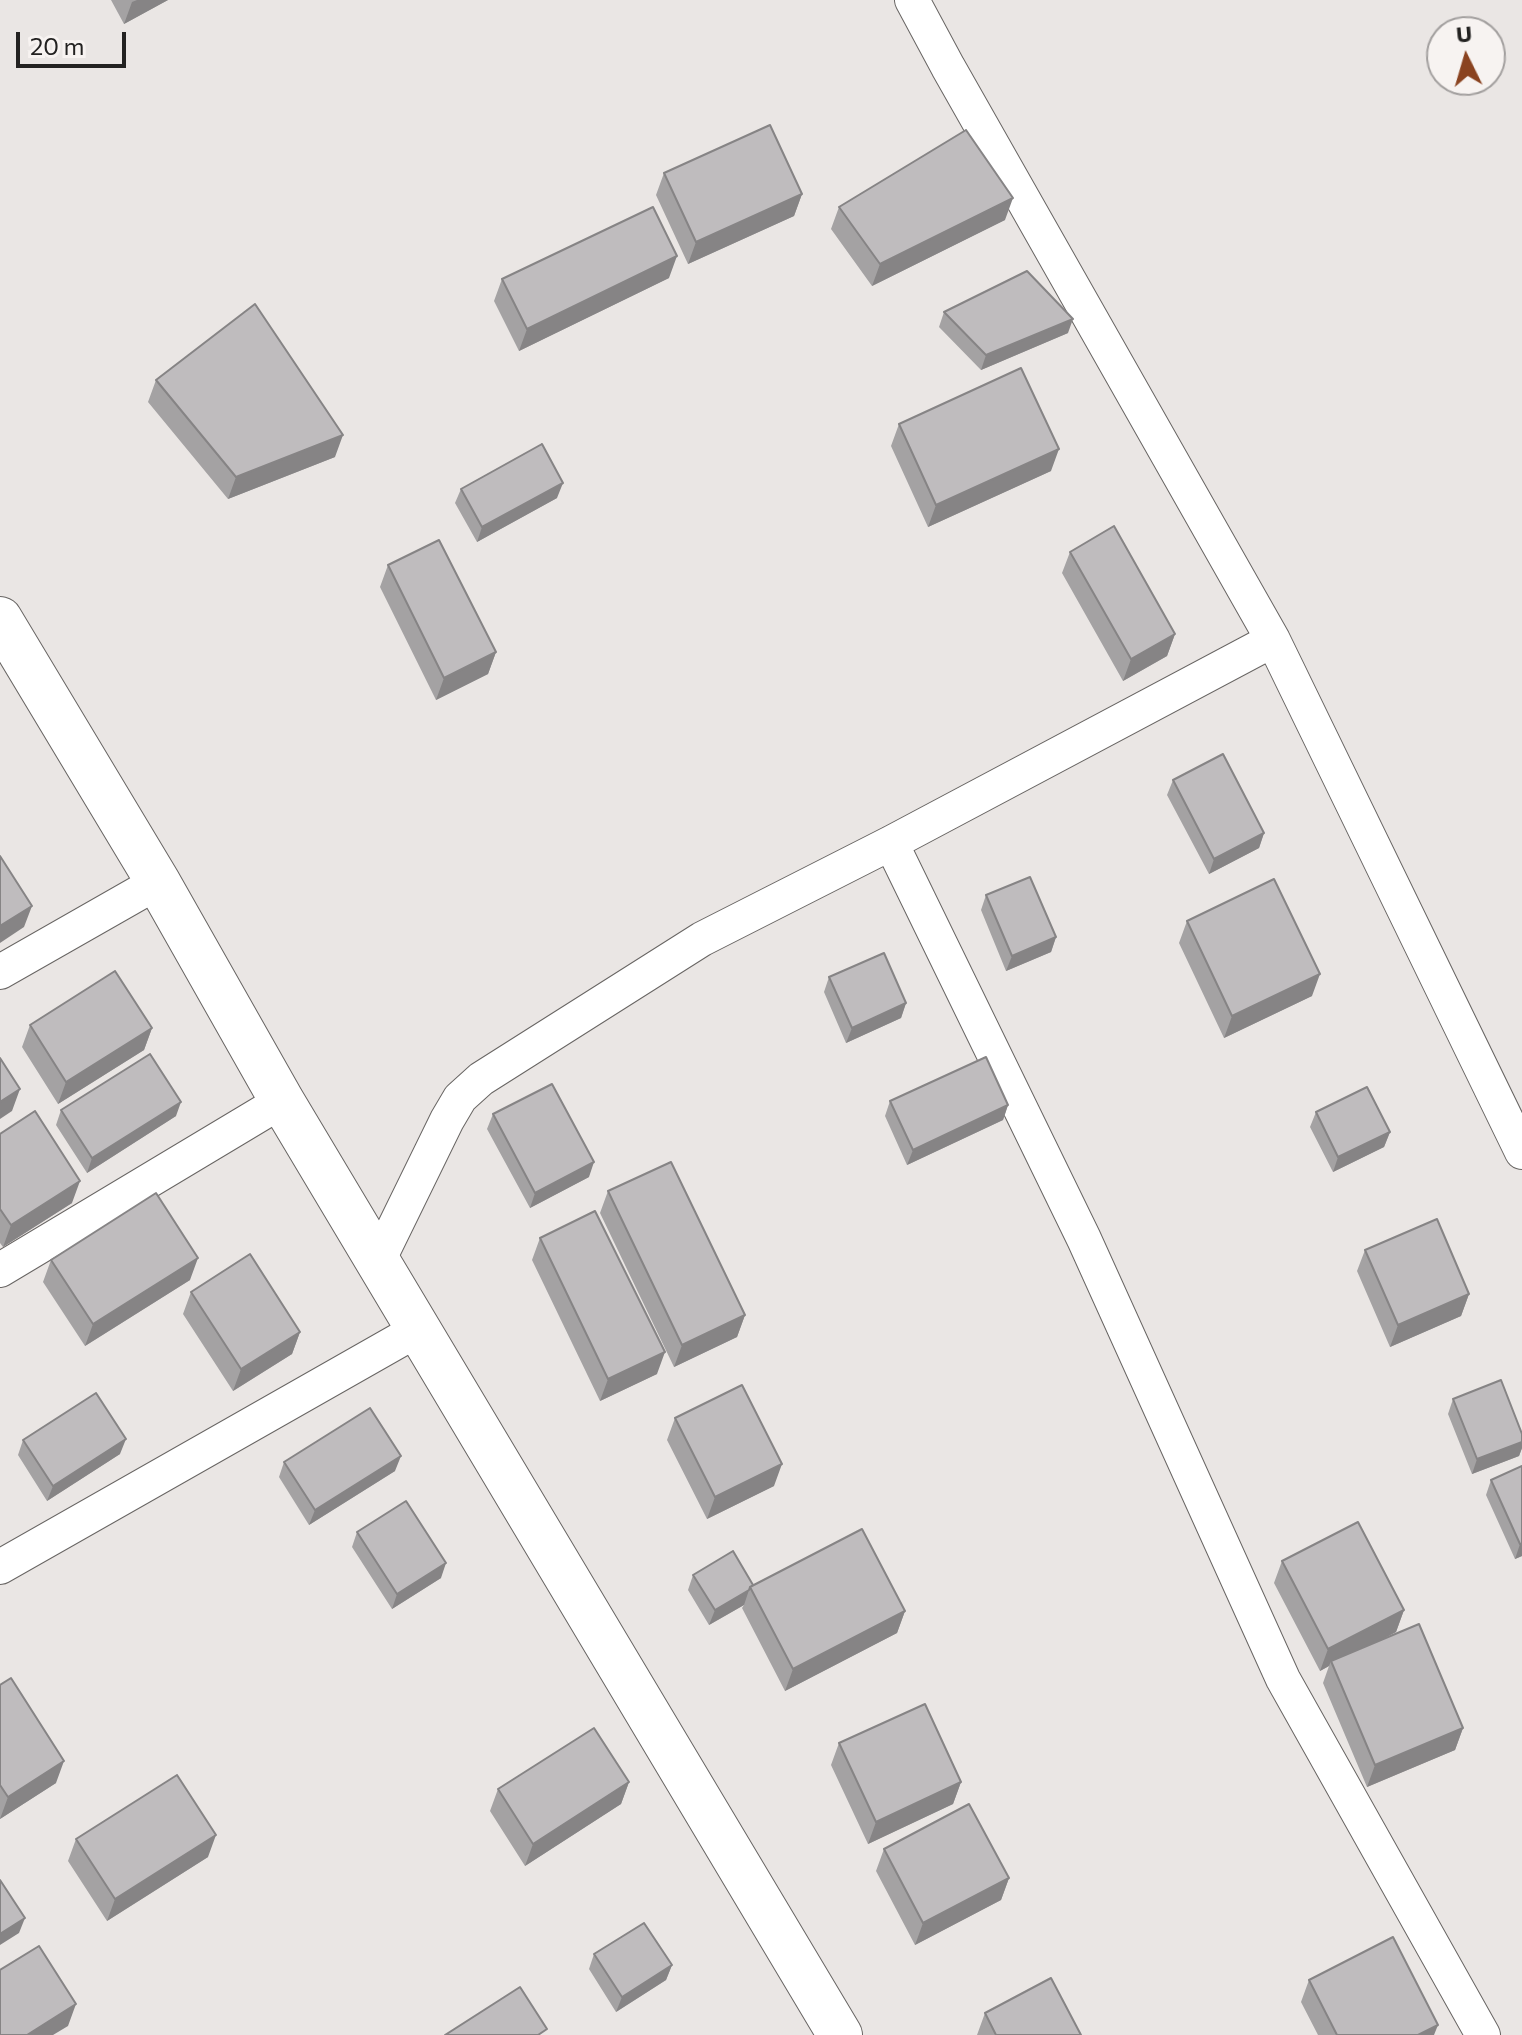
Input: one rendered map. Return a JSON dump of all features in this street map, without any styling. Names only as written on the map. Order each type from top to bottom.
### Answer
[{"type":"street","points":[[912,0],[1273,640],[1522,1152]]},
{"type":"street","points":[[0,619],[158,882],[282,1101],[840,2035]]},
{"type":"street","points":[[378,1261],[447,1120],[460,1098],[481,1079],[702,939],[891,843],[1273,640]]},
{"type":"street","points":[[891,843],[1084,1239],[1283,1679],[1483,2035]]},
{"type":"street","points":[[0,972],[158,882]]},
{"type":"street","points":[[0,1270],[282,1101]]},
{"type":"street","points":[[0,1567],[419,1329]]},
{"type":"building","points":[[770,125],[802,194],[696,242],[664,173]]},
{"type":"building","points":[[966,130],[1013,198],[880,264],[839,207]]},
{"type":"building","points":[[653,207],[677,256],[527,329],[502,279]]},
{"type":"building","points":[[1027,271],[1073,319],[986,355],[944,312]]},
{"type":"building","points":[[255,304],[343,435],[236,477],[156,380]]},
{"type":"building","points":[[1021,368],[1059,449],[936,505],[899,424]]},
{"type":"building","points":[[542,444],[563,483],[482,527],[461,489]]},
{"type":"building","points":[[1114,526],[1175,634],[1131,659],[1070,552]]},
{"type":"building","points":[[439,540],[496,652],[444,678],[388,565]]},
{"type":"building","points":[[1223,754],[1264,833],[1214,859],[1173,780]]},
{"type":"building","points":[[0,856],[32,906],[0,926]]},
{"type":"building","points":[[1030,877],[1056,937],[1012,956],[986,895]]},
{"type":"building","points":[[1274,879],[1320,974],[1232,1016],[1187,921]]},
{"type":"building","points":[[884,953],[906,1003],[852,1028],[829,977]]},
{"type":"building","points":[[115,971],[152,1028],[66,1082],[30,1025]]},
{"type":"building","points":[[150,1054],[181,1102],[92,1158],[61,1110]]},
{"type":"building","points":[[986,1057],[1008,1105],[913,1150],[890,1101]]},
{"type":"building","points":[[0,1058],[20,1089],[0,1102]]},
{"type":"building","points":[[552,1084],[594,1162],[535,1193],[493,1114]]},
{"type":"building","points":[[1367,1087],[1390,1132],[1338,1157],[1316,1112]]},
{"type":"building","points":[[35,1111],[80,1181],[11,1225],[0,1209],[0,1134]]},
{"type":"building","points":[[671,1162],[745,1315],[682,1345],[608,1191]]},
{"type":"building","points":[[156,1193],[198,1258],[93,1324],[51,1260]]},
{"type":"building","points":[[595,1211],[665,1352],[608,1379],[540,1238]]},
{"type":"building","points":[[1437,1219],[1469,1294],[1398,1325],[1365,1250]]},
{"type":"building","points":[[250,1254],[300,1332],[241,1369],[191,1292]]},
{"type":"building","points":[[1501,1380],[1522,1434],[1522,1442],[1477,1459],[1453,1399]]},
{"type":"building","points":[[742,1385],[782,1464],[715,1497],[675,1418]]},
{"type":"building","points":[[96,1393],[126,1439],[53,1486],[23,1440]]},
{"type":"building","points":[[370,1408],[401,1456],[315,1510],[284,1462]]},
{"type":"building","points":[[1522,1466],[1522,1544],[1520,1544],[1491,1480]]},
{"type":"building","points":[[406,1501],[446,1563],[397,1594],[357,1532]]},
{"type":"building","points":[[1358,1522],[1404,1610],[1328,1649],[1282,1561]]},
{"type":"building","points":[[862,1529],[905,1611],[793,1669],[750,1587]]},
{"type":"building","points":[[733,1551],[753,1585],[715,1610],[693,1575]]},
{"type":"building","points":[[1419,1624],[1463,1728],[1375,1765],[1331,1661]]},
{"type":"building","points":[[11,1678],[64,1761],[8,1797],[0,1785],[0,1685]]},
{"type":"building","points":[[925,1704],[961,1782],[876,1822],[839,1743]]},
{"type":"building","points":[[594,1728],[629,1782],[533,1844],[498,1789]]},
{"type":"building","points":[[177,1775],[216,1835],[115,1899],[76,1839]]},
{"type":"building","points":[[969,1804],[1009,1878],[923,1923],[884,1849]]},
{"type":"building","points":[[0,1880],[25,1918],[0,1934]]},
{"type":"building","points":[[644,1923],[672,1965],[622,1997],[594,1954]]},
{"type":"building","points":[[1393,1937],[1438,2025],[1418,2035],[1337,2035],[1309,1980]]},
{"type":"building","points":[[39,1946],[76,2004],[27,2035],[0,2035],[0,1970]]},
{"type":"building","points":[[1051,1978],[1081,2035],[996,2035],[985,2013]]},
{"type":"building","points":[[520,1987],[547,2029],[538,2035],[445,2035]]}]
